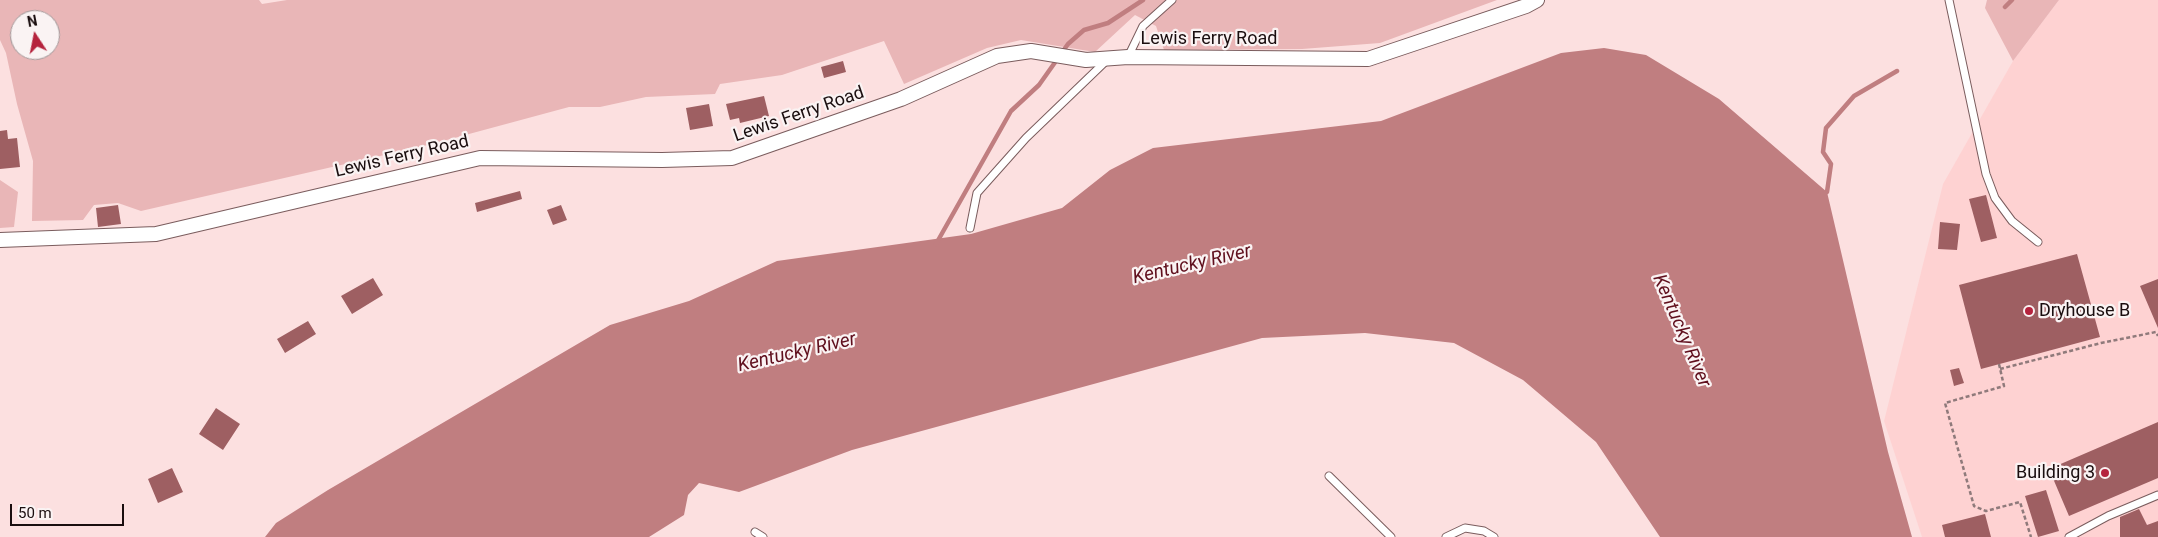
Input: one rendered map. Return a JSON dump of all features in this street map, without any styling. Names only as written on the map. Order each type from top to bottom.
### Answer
[{"type":"street","name":"Lewis Ferry Road","points":[[0,240],[156,234],[480,158],[662,160],[732,158],[901,99],[997,56],[1031,52],[1086,60],[1128,58],[1368,58],[1526,6],[1537,0]]},
{"type":"lane","points":[[1128,58],[1143,26],[1172,0]]},
{"type":"lane","points":[[1949,0],[1986,174],[1995,198],[2012,221],[2038,242]]},
{"type":"lane","points":[[970,228],[977,193],[1026,138],[1108,59]]},
{"type":"lane","points":[[1329,476],[1391,537]]},
{"type":"lane","points":[[2069,537],[2108,516],[2158,495]]},
{"type":"lane","points":[[1446,537],[1465,528],[1484,531],[1494,537]]},
{"type":"lane","points":[[755,532],[763,537]]},
{"type":"path","points":[[2000,369],[2101,343],[2156,332],[2158,336]]},
{"type":"path","points":[[1999,364],[2004,386],[1945,403],[1974,506],[1986,511],[2020,502],[2031,537]]},
{"type":"shaded area","points":[[0,0],[259,0],[262,4],[287,0],[1497,0],[1380,43],[1302,49],[1164,50],[1156,26],[1135,15],[1095,52],[1021,40],[987,48],[904,84],[884,41],[782,75],[720,84],[715,94],[646,97],[600,107],[569,107],[432,144],[141,211],[118,203],[94,205],[83,220],[32,221],[33,161],[17,104],[6,53],[0,40]]},
{"type":"shaded area","points":[[1987,0],[2059,0],[2013,61],[1985,8]]},
{"type":"shaded area","points":[[2059,0],[2158,0],[2158,537],[1922,537],[1884,421],[1943,184],[2013,61]]},
{"type":"shaded area","points":[[0,180],[18,192],[14,227],[0,228]]},
{"type":"water","name":"Kentucky River","points":[[1604,48],[1646,55],[1719,99],[1827,192],[1888,452],[1912,537],[1660,537],[1596,442],[1523,380],[1454,343],[1365,333],[1262,338],[852,450],[739,492],[699,483],[688,495],[684,515],[649,537],[265,537],[276,523],[328,490],[610,325],[689,301],[777,261],[971,234],[1062,208],[1110,170],[1153,148],[1381,121],[1561,53]]},
{"type":"building","points":[[843,61],[846,72],[824,78],[821,67]]},
{"type":"building","points":[[764,96],[769,116],[740,123],[739,118],[730,120],[726,104]]},
{"type":"building","points":[[709,104],[713,126],[690,130],[686,108]]},
{"type":"building","points":[[7,130],[8,139],[17,138],[20,167],[0,169],[0,131]]},
{"type":"building","points":[[520,191],[522,199],[477,212],[475,203]]},
{"type":"building","points":[[1986,195],[1997,238],[1981,242],[1969,199]]},
{"type":"building","points":[[118,205],[121,224],[98,227],[96,208]]},
{"type":"building","points":[[561,205],[567,220],[553,225],[547,210]]},
{"type":"building","points":[[1940,222],[1960,224],[1957,250],[1938,249]]},
{"type":"building","name":"Dryhouse B","points":[[2077,254],[2100,337],[1981,369],[1959,285]]},
{"type":"building","points":[[373,278],[383,295],[352,314],[341,296]]},
{"type":"building","points":[[2158,279],[2158,328],[2140,286]]},
{"type":"building","points":[[308,321],[316,334],[285,353],[277,339]]},
{"type":"building","points":[[1959,368],[1964,383],[1954,386],[1950,370]]},
{"type":"building","points":[[216,408],[240,424],[223,450],[199,434]]},
{"type":"building","name":"Building 3","points":[[2158,422],[2158,478],[2069,516],[2049,469]]},
{"type":"building","points":[[172,468],[183,492],[158,503],[148,479]]},
{"type":"building","points":[[2046,490],[2059,531],[2038,537],[2025,496]]},
{"type":"building","points":[[2139,509],[2147,525],[2158,521],[2158,537],[2120,537],[2120,517]]},
{"type":"building","points":[[1985,514],[1991,537],[1945,537],[1942,525]]},
{"type":"waterway","points":[[936,244],[1011,111],[1039,85],[1068,44],[1084,30],[1108,23],[1143,0]]},
{"type":"waterway","points":[[2005,7],[2012,0]]},
{"type":"waterway","points":[[1823,194],[1827,192],[1831,164],[1823,152],[1826,128],[1854,96],[1897,71]]},
{"type":"place","name":"Dryhouse B","points":[[2029,311]]},
{"type":"place","name":"Building 3","points":[[2105,473]]}]
